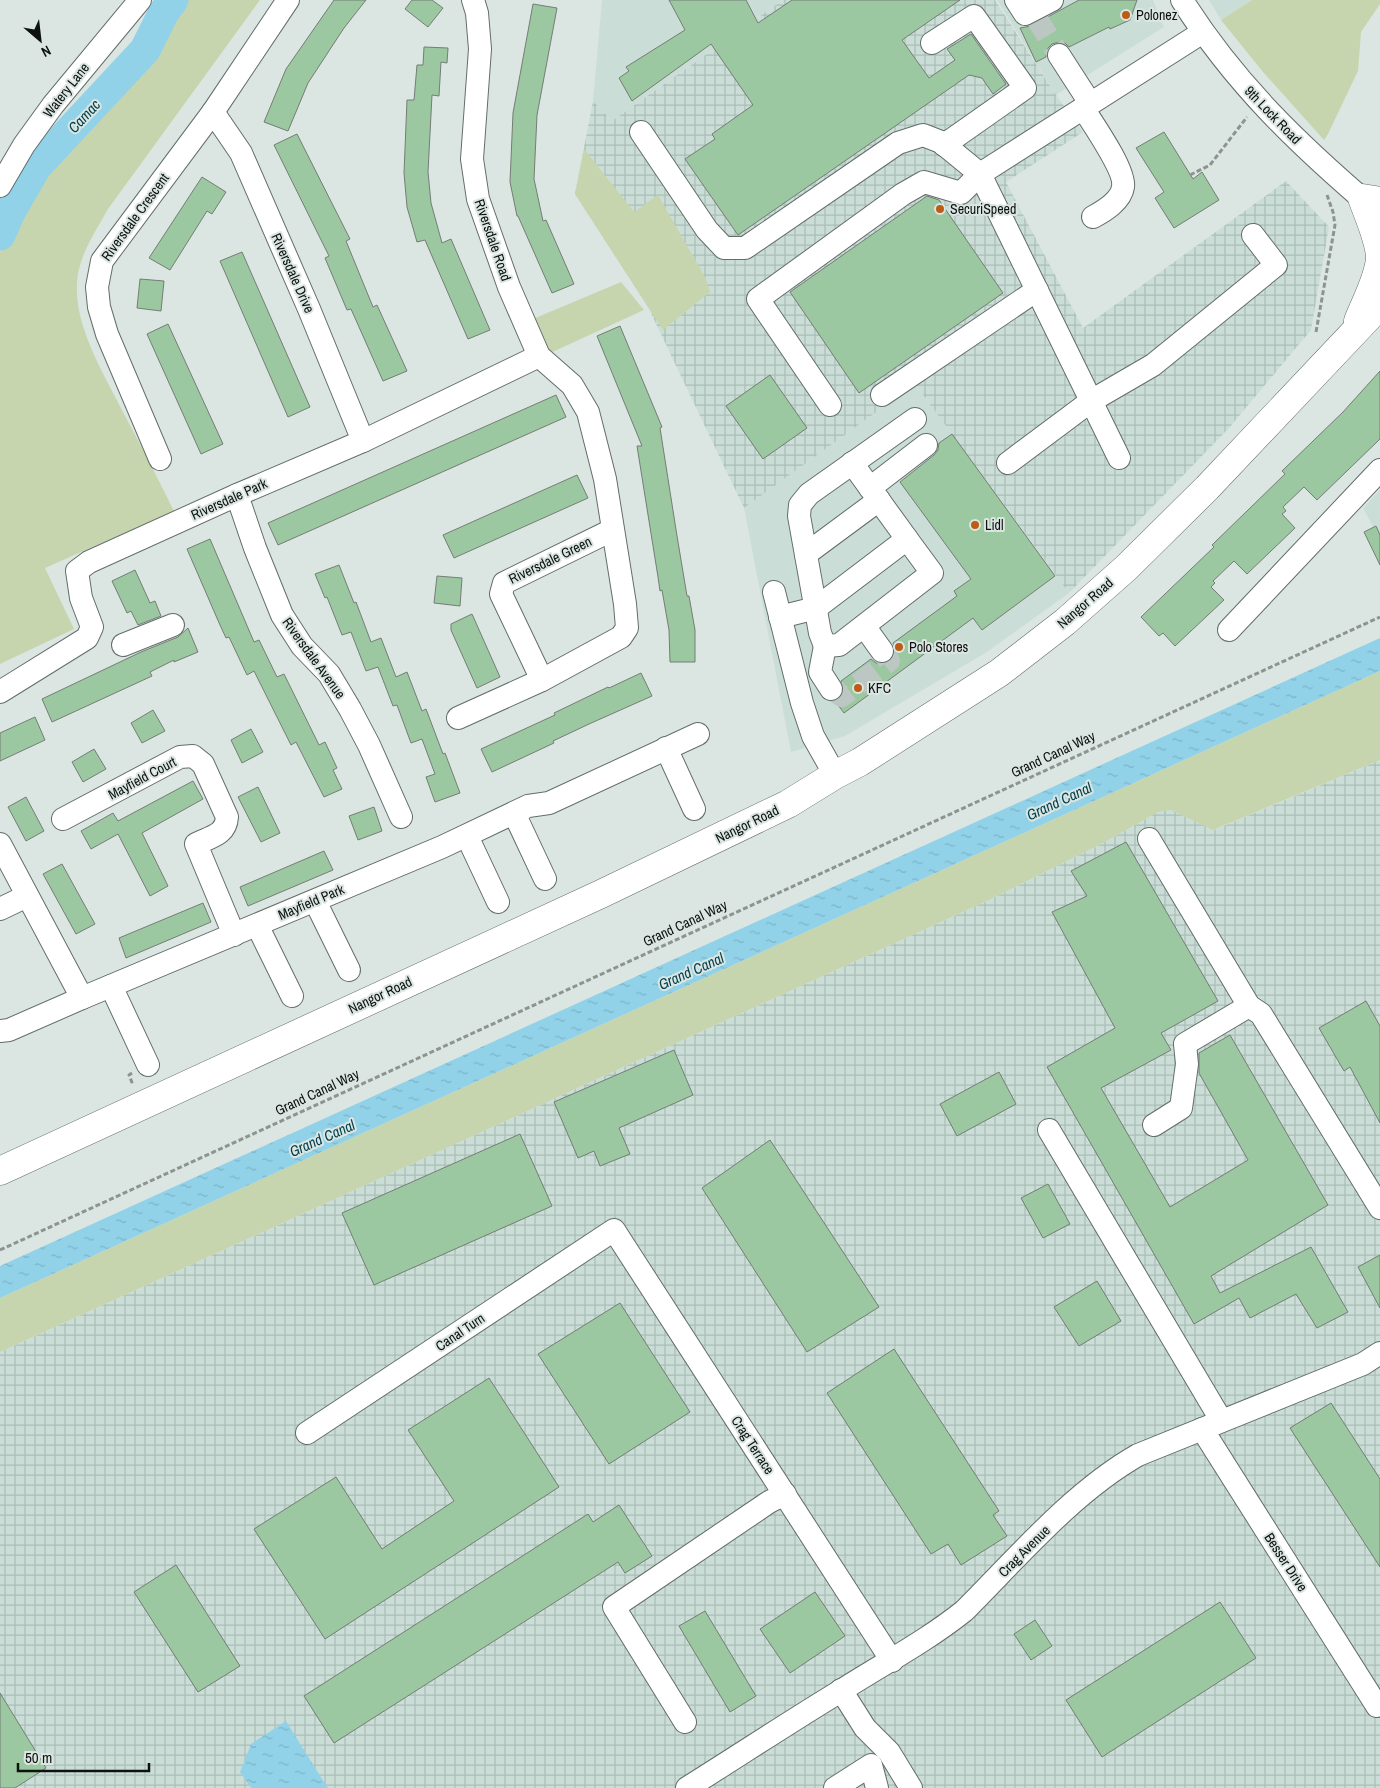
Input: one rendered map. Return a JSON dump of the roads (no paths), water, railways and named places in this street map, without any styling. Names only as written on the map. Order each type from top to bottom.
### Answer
[{"type":"main road","points":[[1352,334],[1374,283],[1380,258],[1374,205]]},
{"type":"main road","name":"Nangor Road","points":[[0,1171],[602,894],[788,804],[860,762],[999,673],[1064,622],[1126,568],[1207,488],[1380,305]]},
{"type":"main road","points":[[1352,334],[1380,319]]},
{"type":"street","name":"Watery Lane","points":[[0,186],[24,145],[53,105],[140,0]]},
{"type":"street","name":"Riversdale Crescent","points":[[160,459],[106,334],[99,307],[97,287],[102,260],[213,112],[288,0]]},
{"type":"street","name":"Riversdale Road","points":[[473,0],[478,13],[480,49],[472,159],[478,199],[509,287],[539,356]]},
{"type":"street","points":[[1028,9],[1052,0]]},
{"type":"street","name":"9th Lock Road","points":[[1182,0],[1227,64],[1273,117],[1307,150],[1374,205]]},
{"type":"street","points":[[932,43],[974,16],[1025,88],[944,145]]},
{"type":"street","points":[[830,405],[758,299],[903,194],[924,182],[961,193],[980,174],[1203,32]]},
{"type":"street","points":[[1059,55],[1121,172],[1123,188],[1111,206],[1093,217]]},
{"type":"street","name":"Riversdale Drive","points":[[213,112],[241,154],[309,309],[363,441]]},
{"type":"street","points":[[641,132],[707,230],[724,248],[745,248],[898,143],[923,135],[944,145],[980,174],[1119,458]]},
{"type":"street","points":[[1008,463],[1091,402],[1154,365],[1276,265],[1253,234]]},
{"type":"street","points":[[882,395],[1037,290]]},
{"type":"street","name":"Riversdale Park","points":[[89,633],[92,627],[80,598],[77,571],[89,562],[363,441],[539,356]]},
{"type":"street","name":"Riversdale Green","points":[[458,718],[542,680],[621,637],[627,628],[625,604],[605,479],[588,412],[572,386],[539,356]]},
{"type":"street","points":[[831,689],[820,672],[826,646],[820,633],[799,516],[800,505],[809,494],[915,419]]},
{"type":"street","points":[[806,554],[926,445]]},
{"type":"street","points":[[826,646],[839,645],[932,573],[852,463]]},
{"type":"street","points":[[1230,630],[1380,470]]},
{"type":"street","name":"Riversdale Avenue","points":[[238,495],[255,548],[282,615],[302,646],[329,674],[350,709],[369,745],[401,817]]},
{"type":"street","name":"Riversdale Green","points":[[542,680],[501,594],[504,583],[612,530]]},
{"type":"street","points":[[780,617],[816,608],[907,539]]},
{"type":"street","points":[[774,592],[802,703],[813,736],[835,775]]},
{"type":"street","points":[[0,692],[66,652],[87,638],[89,633],[126,651],[173,625]]},
{"type":"street","points":[[864,626],[882,651]]},
{"type":"street","name":"Mayfield Park","points":[[0,1032],[10,1030],[467,836],[528,806],[549,803],[698,734]]},
{"type":"street","points":[[666,748],[694,809]]},
{"type":"street","name":"Mayfield Court","points":[[63,819],[180,757],[193,756],[203,764],[226,816],[226,825],[223,831],[196,844],[234,935]]},
{"type":"street","points":[[514,813],[545,879]]},
{"type":"street","points":[[467,836],[498,902]]},
{"type":"street","points":[[1150,839],[1248,1006],[1261,1014],[1380,1208]]},
{"type":"street","points":[[0,844],[82,998]]},
{"type":"street","points":[[0,909],[27,896]]},
{"type":"street","points":[[315,900],[349,970]]},
{"type":"street","points":[[257,925],[292,996]]},
{"type":"street","points":[[111,986],[148,1065]]},
{"type":"street","points":[[1154,1125],[1181,1108],[1188,1064],[1185,1044],[1248,1006]]},
{"type":"street","name":"Besser Drive","points":[[1049,1130],[1211,1425],[1376,1697]]},
{"type":"street","name":"Canal Turn","points":[[307,1433],[614,1230]]},
{"type":"street","name":"Crag Terrace","points":[[614,1230],[892,1660]]},
{"type":"street","name":"Crag Avenue","points":[[687,1788],[946,1625],[964,1610],[1080,1496],[1117,1467],[1138,1455],[1363,1364],[1380,1353]]},
{"type":"street","points":[[685,1722],[614,1607],[784,1494]]},
{"type":"street","points":[[841,1690],[865,1728],[916,1788]]},
{"type":"street","points":[[865,1728],[887,1755],[886,1788]]},
{"type":"street","points":[[835,1788],[887,1755]]},
{"type":"street","points":[[877,1788],[887,1755]]},
{"type":"water","name":"Grand Canal","points":[[1380,638],[1380,671],[0,1298],[0,1266]]},
{"type":"water","points":[[286,1721],[328,1788],[251,1788],[240,1772],[251,1744]]},
{"type":"waterway","name":"Camac","points":[[0,235],[10,212],[36,167],[145,50],[164,12],[173,0]]},
{"type":"tunnel","points":[[1036,17],[1059,55]]},
{"type":"tunnel","points":[[831,689],[842,696],[889,661],[882,651]]},
{"type":"place","name":"Polonez","points":[[1126,15]]},
{"type":"place","name":"SecuriSpeed","points":[[940,209]]},
{"type":"place","name":"Lidl","points":[[975,525]]},
{"type":"place","name":"Polo Stores","points":[[899,647]]},
{"type":"place","name":"KFC","points":[[858,688]]}]
